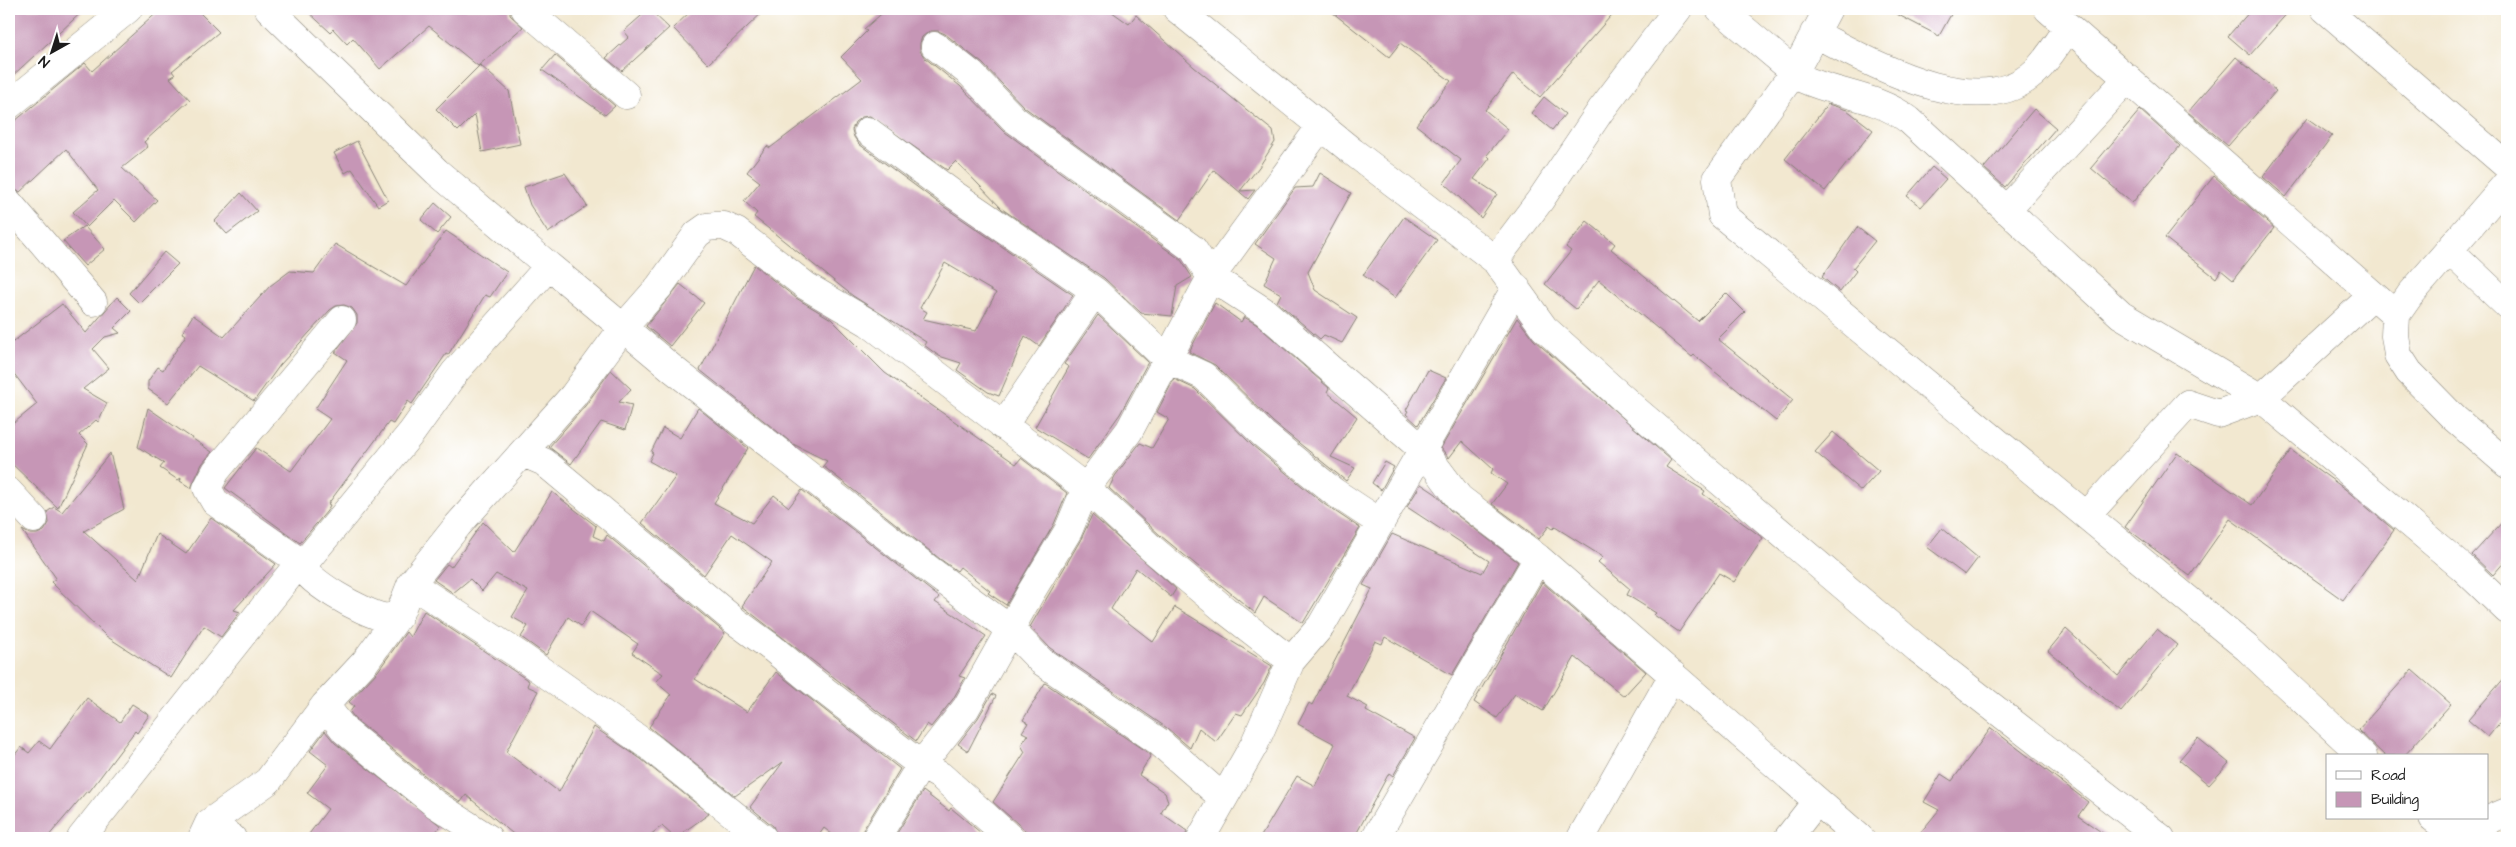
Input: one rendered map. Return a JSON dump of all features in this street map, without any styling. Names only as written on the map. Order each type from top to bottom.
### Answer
[{"type":"street","points":[[9,105],[128,9]]},
{"type":"street","points":[[269,9],[437,172],[623,328],[931,571],[1011,630],[1041,661],[1158,741],[1223,798]]},
{"type":"street","points":[[525,9],[626,95]]},
{"type":"street","points":[[1177,9],[1321,126],[1495,260],[1544,328],[1638,411],[1918,649],[2161,838]]},
{"type":"street","points":[[1495,260],[1541,199],[1602,110],[1678,9]]},
{"type":"street","points":[[1720,9],[1803,79],[1893,108],[1909,120],[2121,315],[2261,398],[2462,568],[2507,610]]},
{"type":"street","points":[[1828,9],[1795,71],[1717,179],[1722,215],[2247,648],[2361,754]]},
{"type":"street","points":[[2048,9],[2068,29],[2128,78],[2396,315]]},
{"type":"street","points":[[2325,9],[2507,166]]},
{"type":"street","points":[[1814,33],[1884,69],[1950,90],[1973,94],[2003,90],[2035,72],[2068,29]]},
{"type":"street","points":[[935,46],[971,74],[1014,119],[1193,249],[1211,277],[1265,312],[1423,450],[1459,498],[1538,558],[1816,802],[1860,838]]},
{"type":"street","points":[[2006,210],[2128,78]]},
{"type":"street","points":[[876,838],[921,765],[966,708],[1031,592],[1068,531],[1086,488],[1129,432],[1211,277],[1321,126]]},
{"type":"street","points":[[868,131],[948,191],[1095,291],[1168,359],[1204,376],[1262,434],[1334,492],[1382,523]]},
{"type":"street","points":[[2507,183],[2450,251],[2410,294],[2396,315],[2395,336],[2398,355],[2409,372],[2454,418],[2507,464]]},
{"type":"street","points":[[9,203],[93,302]]},
{"type":"street","points":[[205,831],[268,781],[325,705],[365,662],[399,615],[411,584],[458,525],[584,382],[623,328],[659,287],[701,230],[724,226],[737,232],[806,286],[869,323],[1086,488],[1152,548],[1225,610],[1291,661]]},
{"type":"street","points":[[2450,251],[2507,305]]},
{"type":"street","points":[[81,838],[300,565],[412,432],[455,372],[549,266]]},
{"type":"street","points":[[1201,838],[1254,745],[1291,661],[1321,626],[1382,523],[1391,502],[1423,450],[1516,287]]},
{"type":"street","points":[[1003,426],[1095,291]]},
{"type":"street","points":[[2087,515],[2188,404],[2218,414],[2261,398],[2373,295]]},
{"type":"street","points":[[342,320],[216,471],[207,488],[211,498],[218,504],[300,565],[324,588],[370,613],[384,618],[399,615]]},
{"type":"street","points":[[522,453],[544,462],[735,620],[921,765],[941,776],[1010,838]]},
{"type":"street","points":[[9,492],[34,519]]},
{"type":"street","points":[[1375,838],[1538,558]]},
{"type":"street","points":[[411,584],[526,660],[650,747],[762,838]]},
{"type":"street","points":[[1580,838],[1673,675]]},
{"type":"street","points":[[325,705],[345,732],[435,804],[488,838]]},
{"type":"street","points":[[1788,838],[1816,802]]},
{"type":"street","points":[[2488,820],[2507,812]]},
{"type":"street","points":[[2446,829],[2466,829],[2488,820]]},
{"type":"street","points":[[205,831],[232,838]]},
{"type":"building","points":[[9,9],[85,9],[9,79]]},
{"type":"building","points":[[161,9],[196,9],[219,32],[172,71],[175,75],[170,78],[190,100],[144,142],[148,147],[122,168],[157,200],[136,222],[114,200],[87,227],[73,212],[98,190],[66,149],[20,192],[9,188],[9,126],[85,63],[92,71]]},
{"type":"building","points":[[305,9],[510,9],[510,15],[523,27],[478,66],[429,26],[380,69],[353,38],[347,44],[333,29],[330,32]]},
{"type":"building","points":[[649,9],[669,28],[622,71],[606,58],[629,37],[624,31]]},
{"type":"building","points":[[693,9],[766,9],[708,64],[673,28]]},
{"type":"building","points":[[887,9],[1108,9],[1129,24],[1136,15],[1194,67],[1273,131],[1275,142],[1259,167],[1240,191],[1255,190],[1248,199],[1214,170],[1179,220],[1024,107],[982,63],[945,34],[938,31],[930,31],[922,37],[920,51],[925,58],[960,86],[1005,132],[1181,260],[1192,277],[1177,286],[1172,316],[1141,313],[1104,278],[1002,209],[956,161],[947,170],[870,116],[862,117],[855,122],[852,130],[859,144],[940,204],[1073,295],[1039,346],[1025,336],[999,396],[988,392],[957,370],[961,363],[939,356],[924,345],[926,342],[853,296],[754,217],[757,213],[744,201],[760,182],[747,172],[767,146],[770,148],[862,79],[841,57],[867,31],[864,29]],"holes":[[[945,263],[996,293],[976,331],[923,319],[927,312],[920,308]]]},
{"type":"building","points":[[1328,9],[1617,9],[1540,97],[1513,74],[1485,110],[1508,129],[1487,155],[1490,158],[1474,179],[1497,194],[1481,218],[1444,183],[1461,160],[1416,125],[1451,81],[1400,43],[1389,57]]},
{"type":"building","points":[[1887,9],[1954,9],[1939,36]]},
{"type":"building","points":[[2252,9],[2291,9],[2250,55],[2228,36]]},
{"type":"building","points":[[555,55],[615,106],[605,115],[542,70]]},
{"type":"building","points":[[2236,57],[2276,91],[2228,146],[2188,112]]},
{"type":"building","points":[[480,65],[509,91],[520,144],[482,152],[475,114],[458,131],[436,109]]},
{"type":"building","points":[[1544,97],[1565,114],[1552,130],[1531,113]]},
{"type":"building","points":[[1828,104],[1847,110],[1873,130],[1825,191],[1785,159]]},
{"type":"building","points":[[2034,109],[2056,128],[2005,187],[1984,168]]},
{"type":"building","points":[[2140,110],[2180,146],[2132,203],[2091,168]]},
{"type":"building","points":[[2307,118],[2332,136],[2286,197],[2263,177]]},
{"type":"building","points":[[357,141],[388,200],[378,206],[352,169],[345,173],[334,153]]},
{"type":"building","points":[[1932,167],[1946,179],[1921,207],[1907,196]]},
{"type":"building","points":[[565,173],[587,206],[548,233],[530,205],[524,187]]},
{"type":"building","points":[[1320,173],[1351,193],[1308,272],[1315,290],[1357,318],[1342,343],[1324,335],[1320,339],[1277,302],[1281,294],[1264,284],[1276,258],[1255,244],[1295,188],[1313,187]]},
{"type":"building","points":[[2214,176],[2274,228],[2233,280],[2221,270],[2216,278],[2165,238]]},
{"type":"building","points":[[241,193],[257,211],[227,234],[215,221]]},
{"type":"building","points":[[435,203],[451,217],[437,234],[421,220]]},
{"type":"building","points":[[1404,217],[1437,240],[1395,298],[1363,275]]},
{"type":"building","points":[[1587,221],[1615,244],[1611,249],[1698,321],[1726,293],[1745,312],[1718,339],[1793,400],[1776,421],[1694,355],[1692,357],[1599,280],[1576,309],[1545,284],[1571,251],[1566,247]]},
{"type":"building","points":[[84,226],[105,249],[85,266],[63,241]]},
{"type":"building","points":[[1857,227],[1875,241],[1853,268],[1856,271],[1840,292],[1822,277]]},
{"type":"building","points":[[446,231],[507,272],[490,297],[485,295],[448,355],[446,354],[412,404],[408,401],[393,424],[389,422],[328,504],[330,505],[327,511],[300,543],[225,488],[256,448],[291,471],[330,419],[315,409],[347,360],[335,352],[357,323],[357,315],[352,308],[344,305],[336,306],[330,310],[280,365],[254,401],[198,366],[168,403],[148,389],[148,381],[158,367],[163,370],[186,335],[182,333],[193,315],[224,337],[270,286],[290,271],[314,273],[335,244],[406,286]]},
{"type":"building","points":[[164,252],[178,264],[139,303],[129,293]]},
{"type":"building","points":[[754,265],[796,298],[831,319],[885,373],[1016,464],[1021,458],[1067,493],[1054,524],[1006,605],[988,593],[990,591],[960,567],[957,571],[940,559],[823,466],[827,461],[793,444],[700,370]]},
{"type":"building","points":[[680,284],[704,303],[670,346],[646,326]]},
{"type":"building","points":[[117,297],[131,311],[114,328],[120,333],[105,337],[93,349],[109,368],[83,389],[107,403],[98,422],[96,420],[79,435],[88,444],[58,508],[9,461],[9,427],[37,404],[9,367],[9,345],[62,304],[86,333]]},
{"type":"building","points":[[1215,303],[1241,322],[1244,317],[1256,324],[1329,388],[1327,392],[1357,417],[1331,457],[1355,468],[1346,481],[1273,422],[1215,365],[1189,352]]},
{"type":"building","points":[[1098,315],[1148,362],[1120,414],[1088,459],[1035,427],[1069,367],[1064,364]]},
{"type":"building","points":[[1517,318],[1534,340],[1671,460],[1666,467],[1705,491],[1703,494],[1763,538],[1734,582],[1719,573],[1679,632],[1654,615],[1656,613],[1627,595],[1630,589],[1598,562],[1603,557],[1555,527],[1553,529],[1549,526],[1539,539],[1492,504],[1507,484],[1491,473],[1493,469],[1462,441],[1449,458],[1441,448]]},
{"type":"building","points":[[611,370],[631,389],[619,402],[632,405],[625,430],[601,422],[571,464],[549,447],[585,406]]},
{"type":"building","points":[[1428,370],[1446,378],[1418,425],[1406,414],[1408,411],[1406,410]]},
{"type":"building","points":[[1174,379],[1195,389],[1253,446],[1324,504],[1360,528],[1303,623],[1264,597],[1255,613],[1161,536],[1109,488],[1115,476],[1140,443],[1152,448],[1169,419],[1157,412]]},
{"type":"building","points":[[148,408],[212,452],[202,464],[191,488],[180,481],[181,478],[178,480],[160,468],[164,463],[138,447]]},
{"type":"building","points":[[698,408],[748,448],[714,503],[752,523],[774,495],[789,507],[802,490],[939,597],[935,602],[986,636],[959,676],[965,678],[953,699],[931,727],[927,724],[916,741],[742,606],[772,562],[732,534],[704,575],[642,523],[676,476],[649,461],[653,453],[651,452],[663,428],[680,438]]},
{"type":"building","points":[[1833,432],[1879,471],[1861,491],[1815,452]]},
{"type":"building","points":[[2291,450],[2345,489],[2394,530],[2343,600],[2230,519],[2190,576],[2125,527],[2177,453],[2252,505]]},
{"type":"building","points":[[110,453],[124,509],[84,531],[138,580],[157,534],[186,554],[211,518],[276,564],[234,610],[240,612],[221,637],[204,626],[171,678],[106,636],[51,582],[56,578],[22,530],[30,534],[44,531],[49,523],[47,512],[54,507],[62,512]]},
{"type":"building","points":[[1385,462],[1394,467],[1381,490],[1372,483]]},
{"type":"building","points":[[1421,484],[1436,494],[1450,510],[1518,562],[1452,675],[1385,637],[1382,644],[1375,641],[1347,696],[1368,707],[1366,711],[1415,738],[1393,776],[1389,773],[1354,838],[1260,838],[1297,776],[1315,786],[1335,744],[1298,724],[1309,703],[1312,705],[1372,589],[1363,585],[1392,534],[1482,573],[1489,561],[1407,507]]},
{"type":"building","points":[[552,492],[596,526],[593,536],[604,541],[607,535],[725,633],[695,679],[747,712],[776,672],[900,769],[860,838],[837,838],[824,828],[817,838],[778,838],[773,826],[750,807],[783,762],[735,796],[649,727],[671,695],[656,682],[663,674],[632,653],[638,644],[590,611],[581,626],[568,617],[546,655],[521,637],[528,626],[512,617],[528,591],[496,574],[482,591],[470,579],[453,593],[434,580],[447,564],[451,567],[483,522],[514,552]]},
{"type":"building","points":[[1092,515],[1176,589],[1171,597],[1136,568],[1111,609],[1153,642],[1175,607],[1272,666],[1264,683],[1242,715],[1236,713],[1216,742],[1199,728],[1190,748],[1167,728],[1050,648],[1030,627],[1081,539]]},
{"type":"building","points":[[2507,517],[2507,559],[2493,575],[2472,555]]},
{"type":"building","points":[[1942,528],[1978,558],[1965,575],[1927,547]]},
{"type":"building","points":[[1542,582],[1646,672],[1624,696],[1575,657],[1543,711],[1515,694],[1497,718],[1474,702]]},
{"type":"building","points":[[424,611],[529,681],[527,686],[538,691],[506,752],[559,792],[594,727],[641,759],[709,814],[675,838],[662,826],[646,838],[518,838],[466,795],[461,802],[444,791],[356,720],[350,712],[354,706],[349,702],[378,671],[406,632],[410,637]]},
{"type":"building","points":[[2066,629],[2118,676],[2157,629],[2177,645],[2121,712],[2048,651]]},
{"type":"building","points":[[2412,670],[2451,704],[2406,754],[2383,754],[2358,730]]},
{"type":"building","points":[[2507,675],[2507,714],[2488,737],[2468,720]]},
{"type":"building","points":[[1045,683],[1151,755],[1139,775],[1165,793],[1168,801],[1161,813],[1187,831],[1185,838],[1034,838],[993,802],[1025,752],[1021,745],[1028,735],[1022,732],[1028,723],[1023,720]]},
{"type":"building","points":[[992,694],[996,696],[968,751],[958,744],[978,718]]},
{"type":"building","points":[[87,698],[120,722],[132,704],[149,715],[137,733],[135,731],[89,792],[87,791],[47,838],[9,838],[9,762],[21,747],[29,753],[39,741],[50,749]]},
{"type":"building","points":[[1991,728],[2088,802],[2078,816],[2110,838],[1916,838],[1939,810],[1924,802],[1941,774],[1952,781]]},
{"type":"building","points":[[325,731],[335,743],[441,826],[430,838],[306,838],[328,809],[307,793],[328,765],[310,751]]},
{"type":"building","points":[[2198,738],[2229,763],[2209,785],[2179,760]]},
{"type":"building","points":[[923,791],[949,811],[951,808],[987,838],[894,838]]}]
